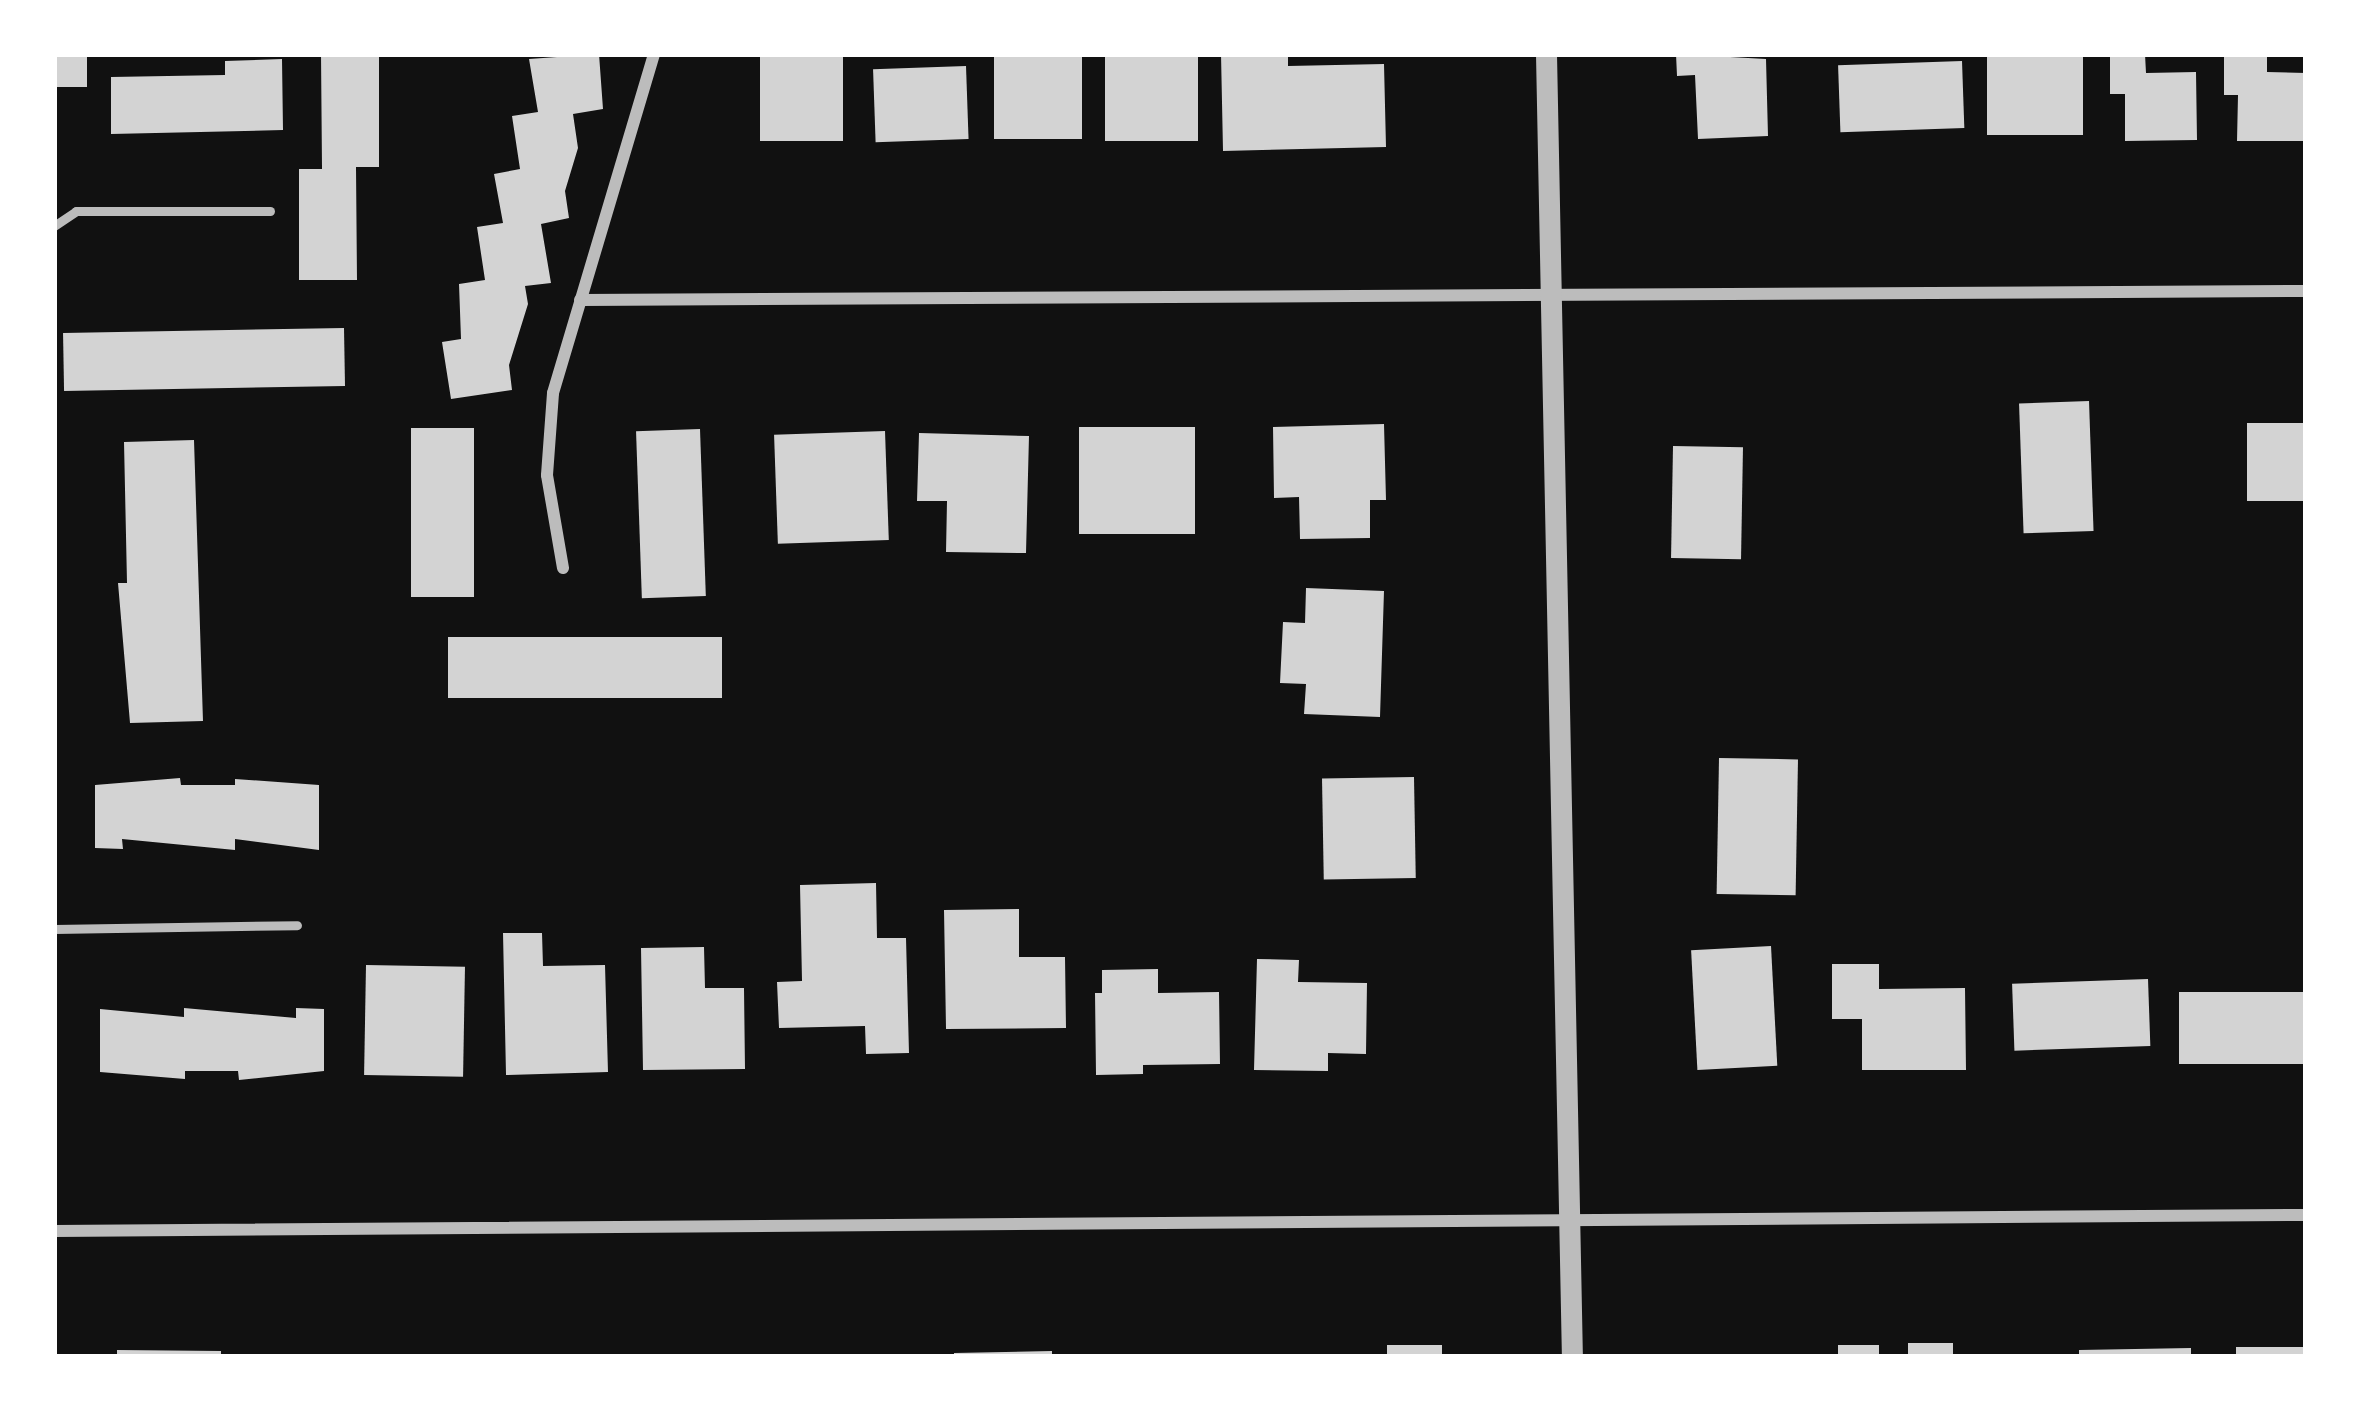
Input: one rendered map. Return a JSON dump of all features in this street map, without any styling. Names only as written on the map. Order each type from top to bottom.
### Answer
[{"type":"street","points":[[563,568],[550,515],[548,433],[580,300],[654,54]]},
{"type":"street","points":[[1546,54],[1573,1357]]},
{"type":"street","points":[[580,300],[2306,290]]},
{"type":"street","points":[[54,1231],[2306,1215]]},
{"type":"lane","points":[[54,226],[76,211],[270,211]]},
{"type":"lane","points":[[54,929],[297,925]]},
{"type":"building","points":[[54,54],[87,54],[87,87],[54,87]]},
{"type":"building","points":[[321,54],[379,54],[379,167],[356,167],[357,280],[299,280],[299,169],[322,169]]},
{"type":"building","points":[[599,54],[603,109],[573,114],[578,148],[565,191],[569,218],[541,224],[551,283],[525,286],[528,304],[509,365],[512,390],[451,399],[442,342],[461,339],[459,284],[485,280],[477,227],[503,223],[494,174],[520,169],[512,116],[538,112],[529,59]]},
{"type":"building","points":[[760,54],[843,54],[843,141],[760,141]]},
{"type":"building","points":[[994,54],[1082,54],[1082,139],[994,139]]},
{"type":"building","points":[[1105,54],[1198,54],[1198,141],[1105,141]]},
{"type":"building","points":[[1221,54],[1288,54],[1288,66],[1384,64],[1386,147],[1223,151]]},
{"type":"building","points":[[1676,54],[1766,59],[1768,136],[1698,139],[1695,75],[1677,76]]},
{"type":"building","points":[[1987,54],[2083,54],[2083,135],[1987,135]]},
{"type":"building","points":[[2110,54],[2145,54],[2146,73],[2196,72],[2197,140],[2125,141],[2125,94],[2110,94]]},
{"type":"building","points":[[2224,54],[2267,54],[2267,72],[2306,73],[2306,141],[2237,141],[2238,95],[2224,95]]},
{"type":"building","points":[[282,59],[283,130],[111,134],[111,77],[225,75],[225,61]]},
{"type":"building","points":[[1962,61],[1964,128],[1840,132],[1838,65]]},
{"type":"building","points":[[966,66],[969,139],[876,142],[873,69]]},
{"type":"building","points":[[344,328],[345,386],[64,391],[63,333]]},
{"type":"building","points":[[2089,401],[2094,531],[2024,533],[2019,403]]},
{"type":"building","points":[[2247,423],[2306,423],[2306,501],[2247,501]]},
{"type":"building","points":[[1384,424],[1386,500],[1370,500],[1370,538],[1300,539],[1299,497],[1274,498],[1273,427]]},
{"type":"building","points":[[1079,427],[1195,427],[1195,534],[1079,534]]},
{"type":"building","points":[[411,428],[474,428],[474,597],[411,597]]},
{"type":"building","points":[[700,429],[706,596],[642,598],[636,431]]},
{"type":"building","points":[[885,431],[889,540],[778,544],[774,435]]},
{"type":"building","points":[[919,433],[1029,436],[1026,553],[946,552],[947,501],[917,501]]},
{"type":"building","points":[[194,440],[203,721],[130,723],[118,583],[127,583],[124,442]]},
{"type":"building","points":[[1673,446],[1743,447],[1741,559],[1671,558]]},
{"type":"building","points":[[1306,588],[1384,591],[1380,717],[1304,714],[1306,684],[1280,683],[1283,622],[1305,623]]},
{"type":"building","points":[[448,637],[722,637],[722,698],[448,698]]},
{"type":"building","points":[[1719,758],[1798,759],[1796,895],[1717,894]]},
{"type":"building","points":[[1414,777],[1416,878],[1324,880],[1322,779]]},
{"type":"building","points":[[180,778],[181,785],[235,785],[235,779],[319,785],[319,850],[235,839],[235,850],[122,839],[123,849],[95,848],[95,785]]},
{"type":"building","points":[[876,883],[877,938],[906,938],[909,1053],[866,1054],[865,1026],[779,1028],[777,982],[802,981],[800,885]]},
{"type":"building","points":[[1019,909],[1019,957],[1065,957],[1066,1028],[946,1029],[944,910]]},
{"type":"building","points":[[503,933],[542,933],[543,966],[605,965],[608,1072],[506,1075]]},
{"type":"building","points":[[1771,946],[1777,1066],[1697,1070],[1691,950]]},
{"type":"building","points":[[704,947],[705,988],[744,988],[745,1069],[643,1070],[641,948]]},
{"type":"building","points":[[1257,959],[1299,960],[1298,982],[1367,983],[1366,1054],[1328,1053],[1328,1071],[1254,1070]]},
{"type":"building","points":[[1832,964],[1879,964],[1879,989],[1965,988],[1966,1070],[1862,1070],[1862,1019],[1832,1019]]},
{"type":"building","points":[[366,965],[465,967],[463,1077],[364,1075]]},
{"type":"building","points":[[1158,969],[1158,993],[1219,992],[1220,1064],[1143,1065],[1143,1074],[1096,1075],[1095,993],[1102,993],[1102,970]]},
{"type":"building","points":[[2148,979],[2150,1046],[2014,1051],[2012,984]]},
{"type":"building","points":[[2179,992],[2306,992],[2306,1064],[2179,1064]]},
{"type":"building","points":[[184,1008],[296,1018],[296,1008],[324,1009],[324,1071],[239,1080],[238,1071],[185,1071],[185,1079],[100,1072],[100,1009],[184,1017]]},
{"type":"building","points":[[1908,1343],[1953,1343],[1953,1357],[1908,1357]]},
{"type":"building","points":[[1387,1345],[1442,1345],[1442,1357],[1387,1357]]},
{"type":"building","points":[[1838,1345],[1879,1345],[1879,1357],[1838,1357]]},
{"type":"building","points":[[2236,1347],[2306,1347],[2306,1357],[2236,1357]]},
{"type":"building","points":[[2191,1348],[2191,1357],[2079,1357],[2079,1350]]},
{"type":"building","points":[[117,1350],[221,1351],[221,1357],[117,1357]]},
{"type":"building","points":[[1052,1351],[1052,1357],[954,1357],[954,1353]]}]
